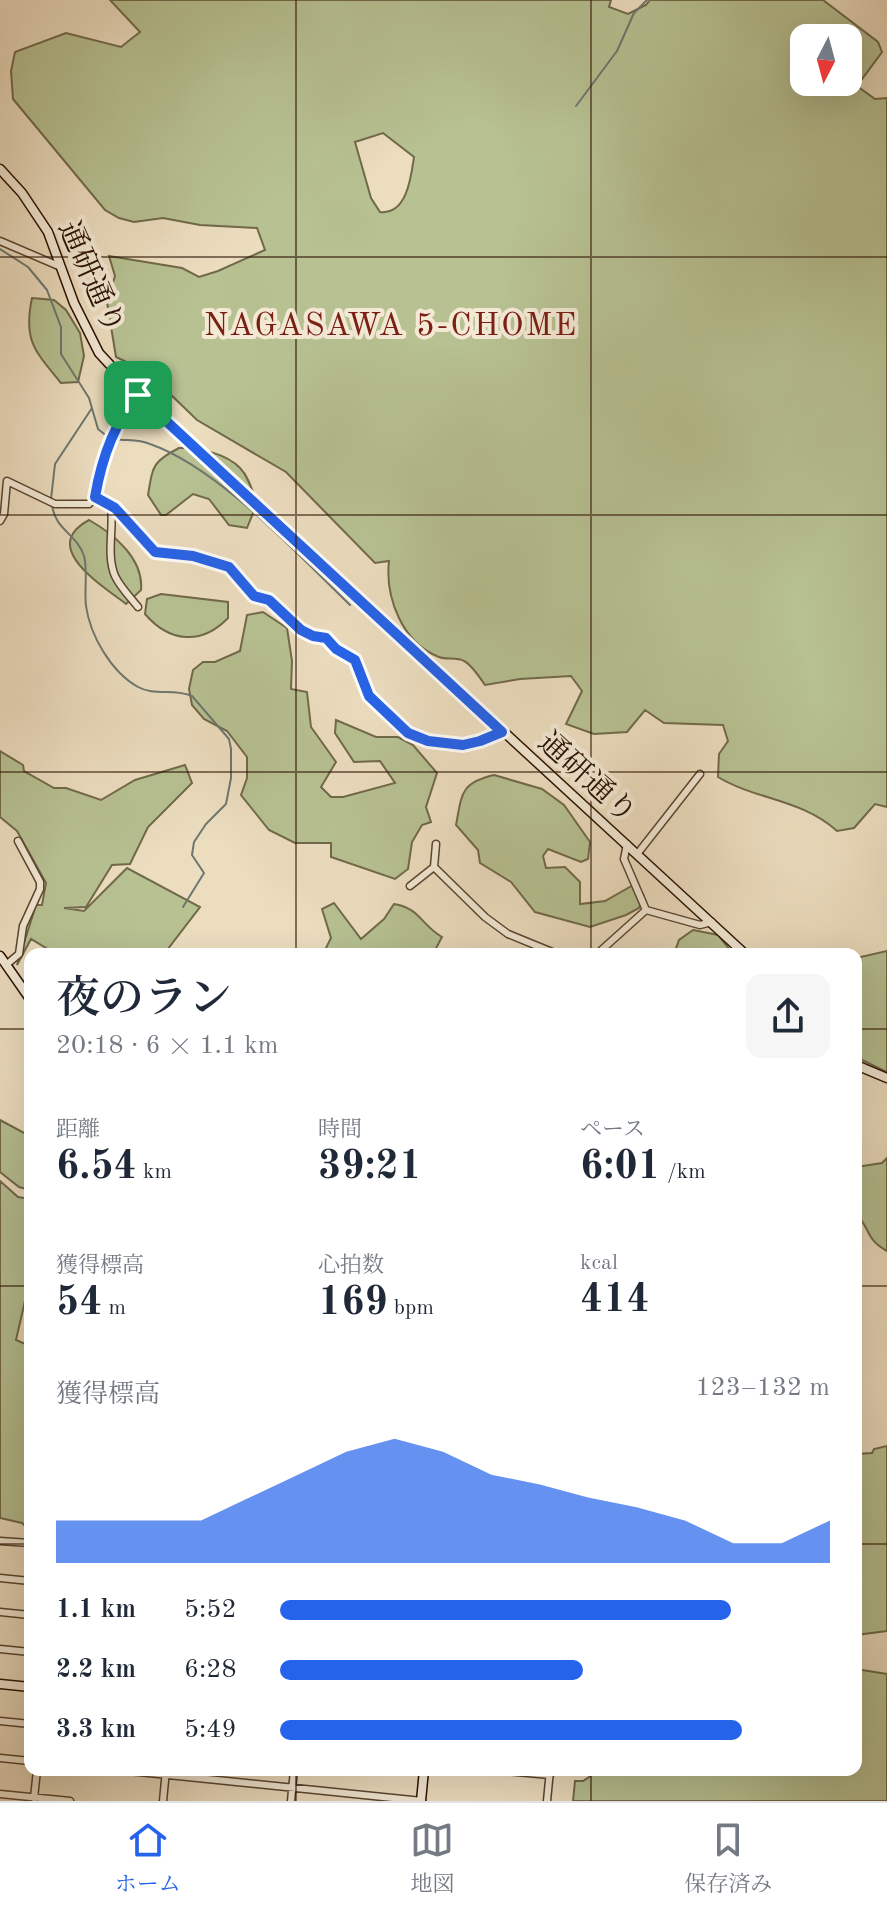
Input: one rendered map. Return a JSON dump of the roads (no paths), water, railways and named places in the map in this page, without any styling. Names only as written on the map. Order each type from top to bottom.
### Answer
[{"type":"street","name":"通研通り","points":[[0,169],[35,210],[48,232],[83,325],[99,353],[138,395],[739,948]]},
{"type":"street","points":[[0,241],[61,267]]},
{"type":"street","points":[[0,521],[4,514],[7,481],[55,504],[89,504],[95,497],[98,479],[119,419],[138,395]]},
{"type":"street","points":[[95,497],[111,506],[155,552],[193,556],[229,567],[254,596],[269,600],[301,630],[326,638],[336,649],[355,660],[369,696],[408,733],[428,741],[463,745],[502,732]]},
{"type":"street","points":[[111,506],[115,576],[138,607]]},
{"type":"street","points":[[638,853],[700,774]]},
{"type":"street","points":[[6,965],[19,954],[23,926],[40,889],[38,875],[18,841]]},
{"type":"street","points":[[627,843],[624,859],[646,910]]},
{"type":"street","points":[[410,886],[434,867],[436,844]]},
{"type":"street","points":[[434,867],[485,917],[508,934],[542,948]]},
{"type":"street","points":[[646,910],[700,925],[712,922]]},
{"type":"street","points":[[604,948],[646,910]]},
{"type":"street","points":[[0,956],[24,990]]},
{"type":"street","points":[[862,1068],[887,1078]]},
{"type":"street","points":[[0,1541],[24,1543]]},
{"type":"street","points":[[0,1578],[24,1580]]},
{"type":"street","points":[[0,1612],[24,1614]]},
{"type":"street","points":[[0,1649],[24,1651]]},
{"type":"street","points":[[0,1684],[24,1686]]},
{"type":"street","points":[[0,1721],[24,1723]]},
{"type":"street","points":[[0,1758],[24,1760]]},
{"type":"street","points":[[34,1799],[36,1776]]},
{"type":"street","points":[[163,1801],[166,1776]]},
{"type":"street","points":[[198,1776],[421,1801],[423,1776]]},
{"type":"street","points":[[291,1801],[293,1776]]},
{"type":"street","points":[[547,1801],[550,1776]]},
{"type":"street","points":[[0,1794],[70,1801]]},
{"type":"waterway","points":[[576,106],[617,51],[634,13],[647,0]]},
{"type":"waterway","points":[[0,249],[28,267],[47,290],[61,327],[61,354],[89,398],[98,429],[108,437]]},
{"type":"waterway","points":[[51,499],[55,464],[92,408]]},
{"type":"waterway","points":[[115,439],[150,444],[203,472],[256,514],[350,605]]},
{"type":"waterway","points":[[52,505],[57,520],[84,556],[88,617],[103,652],[119,672],[144,690],[192,696],[229,739],[231,778],[226,804],[206,824],[194,842],[192,855],[204,873],[183,907]]},
{"type":"district","name":"NAGASAWA 5-CHOME","points":[[391,324]]}]
